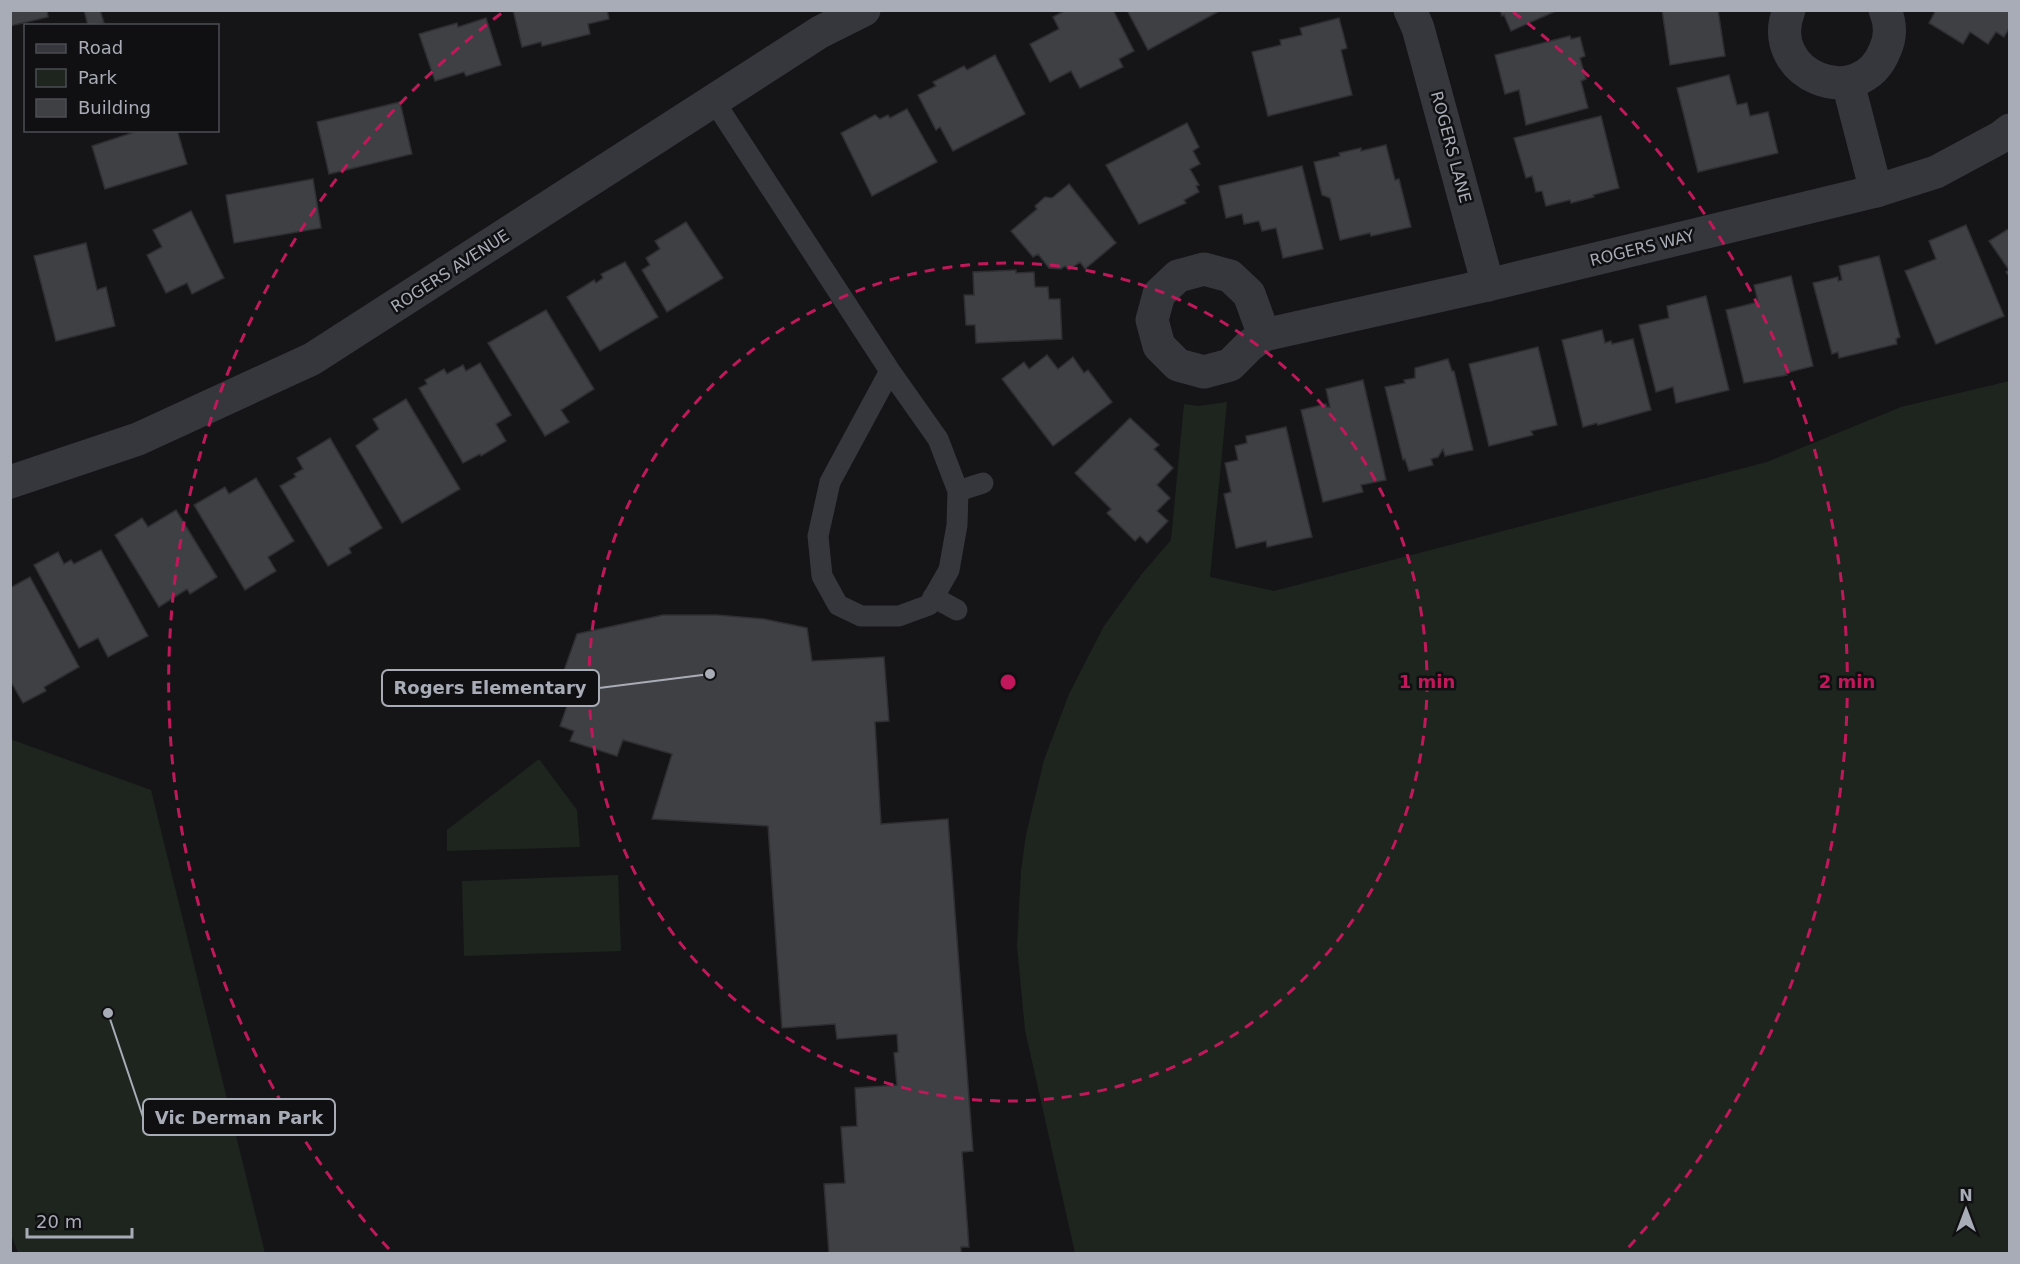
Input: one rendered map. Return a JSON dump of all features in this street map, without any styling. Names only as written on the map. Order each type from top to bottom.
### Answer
[{"type":"street","name":"ROGERS AVENUE","points":[[10,482],[138,439],[312,359],[820,33],[864,10]]},
{"type":"street","name":"ROGERS LANE","points":[[1410,10],[1418,28],[1488,285]]},
{"type":"street","points":[[1789,10],[1785,21],[1785,42],[1793,60],[1808,75],[1828,83],[1848,83],[1868,74],[1882,59],[1890,40],[1889,19],[1885,10]]},
{"type":"street","points":[[1848,83],[1876,191]]},
{"type":"street","name":"ROGERS WAY","points":[[1264,335],[1488,285],[1876,191],[1936,172],[2010,130]]},
{"type":"lane","points":[[714,101],[890,370],[938,439],[958,491],[957,525],[948,570],[929,605],[898,616],[861,616],[838,605],[822,576],[818,536],[830,483],[890,370]]},
{"type":"lane","points":[[958,491],[983,483]]},
{"type":"lane","points":[[933,597],[957,610]]},
{"type":"green space","points":[[2009,381],[2009,1253],[1075,1253],[1025,1030],[1017,946],[1021,871],[1026,835],[1044,760],[1069,694],[1104,626],[1141,575],[1171,540],[1184,404],[1198,406],[1227,402],[1210,577],[1274,591],[1767,462],[1901,407]]},
{"type":"green space","points":[[10,739],[151,790],[265,1253],[18,1253],[10,1232]]},
{"type":"green space","points":[[539,759],[577,810],[580,847],[447,851],[447,830]]},
{"type":"green space","points":[[618,875],[621,951],[464,956],[462,881]]},
{"type":"building","points":[[10,10],[47,10],[48,17],[10,26]]},
{"type":"building","points":[[84,10],[100,10],[104,23],[88,24]]},
{"type":"building","points":[[513,10],[607,10],[609,19],[588,24],[590,34],[542,46],[541,42],[522,47]]},
{"type":"building","points":[[1066,10],[1113,10],[1134,51],[1119,59],[1123,67],[1080,88],[1071,71],[1050,82],[1030,44],[1059,29],[1053,17]]},
{"type":"building","points":[[1127,10],[1221,10],[1148,50]]},
{"type":"building","points":[[1500,10],[1558,10],[1511,31]]},
{"type":"building","points":[[1662,10],[1718,10],[1725,56],[1670,65]]},
{"type":"building","points":[[1936,10],[2010,10],[2010,27],[2004,37],[1996,32],[1988,44],[1970,32],[1963,44],[1929,23]]},
{"type":"building","points":[[486,18],[501,65],[466,76],[464,72],[435,81],[419,34],[457,23],[458,27]]},
{"type":"building","points":[[1339,18],[1347,48],[1341,50],[1352,95],[1268,116],[1252,52],[1281,45],[1280,40],[1302,35],[1300,28]]},
{"type":"building","points":[[1570,36],[1571,39],[1580,37],[1585,56],[1580,58],[1586,79],[1581,81],[1588,108],[1526,125],[1519,90],[1505,94],[1495,55]]},
{"type":"building","points":[[995,55],[1025,114],[953,151],[940,127],[936,130],[918,95],[936,86],[933,82],[964,66],[967,70]]},
{"type":"building","points":[[1729,75],[1737,105],[1747,103],[1750,116],[1768,112],[1778,153],[1698,172],[1677,88]]},
{"type":"building","points":[[400,102],[412,154],[329,174],[317,122]]},
{"type":"building","points":[[907,109],[937,162],[872,196],[841,133],[875,115],[880,119],[888,115],[890,118]]},
{"type":"building","points":[[1601,116],[1619,188],[1571,203],[1570,200],[1546,206],[1542,191],[1536,192],[1532,176],[1526,178],[1514,138]]},
{"type":"building","points":[[1187,123],[1199,147],[1193,151],[1200,164],[1190,169],[1199,185],[1196,186],[1199,192],[1184,200],[1186,203],[1139,224],[1106,165]]},
{"type":"building","points":[[135,132],[178,132],[187,164],[105,189],[92,146]]},
{"type":"building","points":[[1386,145],[1395,180],[1399,179],[1411,227],[1340,240],[1330,198],[1322,195],[1314,162],[1340,156],[1339,153]]},
{"type":"building","points":[[1302,166],[1323,249],[1283,258],[1276,228],[1262,231],[1259,221],[1244,224],[1242,214],[1226,218],[1219,186]]},
{"type":"building","points":[[313,179],[321,228],[234,243],[226,195]]},
{"type":"building","points":[[1069,184],[1116,243],[1085,269],[1080,262],[1069,270],[1065,266],[1061,269],[1049,268],[1038,254],[1033,257],[1011,231],[1037,209],[1035,206],[1045,197],[1052,198]]},
{"type":"building","points":[[191,211],[224,278],[192,294],[187,283],[166,293],[147,255],[162,247],[153,230]]},
{"type":"building","points":[[686,222],[723,278],[667,312],[642,270],[650,265],[646,258],[660,249],[655,241]]},
{"type":"building","points":[[1966,225],[2004,316],[1936,344],[1905,271],[1936,259],[1929,241]]},
{"type":"building","points":[[2010,228],[2010,277],[2006,272],[2009,270],[1989,241]]},
{"type":"building","points":[[86,243],[97,290],[106,287],[115,326],[56,341],[34,256]]},
{"type":"building","points":[[1879,256],[1900,337],[1896,339],[1897,344],[1839,358],[1838,352],[1832,354],[1813,283],[1838,277],[1838,281],[1842,280],[1839,266]]},
{"type":"building","points":[[625,262],[658,317],[600,351],[567,297],[594,280],[596,283],[603,278],[601,274]]},
{"type":"building","points":[[1016,270],[1016,273],[1034,272],[1035,287],[1048,287],[1049,299],[1060,299],[1062,339],[976,343],[975,325],[966,325],[964,295],[974,295],[973,272]]},
{"type":"building","points":[[1791,276],[1813,366],[1786,373],[1787,375],[1744,383],[1726,310],[1758,302],[1754,285]]},
{"type":"building","points":[[1706,296],[1729,390],[1676,403],[1673,387],[1656,392],[1639,325],[1669,318],[1667,306]]},
{"type":"building","points":[[546,310],[594,389],[561,410],[569,422],[545,436],[488,343]]},
{"type":"building","points":[[1602,330],[1605,343],[1611,341],[1612,344],[1633,339],[1651,410],[1583,427],[1562,340]]},
{"type":"building","points":[[1538,347],[1557,425],[1531,431],[1533,435],[1489,446],[1469,364]]},
{"type":"building","points":[[1047,355],[1058,369],[1073,357],[1084,373],[1088,370],[1112,402],[1053,446],[1002,379],[1024,362],[1029,369]]},
{"type":"building","points":[[1448,359],[1454,371],[1473,450],[1445,456],[1443,449],[1438,457],[1431,459],[1433,465],[1409,471],[1405,459],[1403,460],[1385,387],[1405,383],[1404,380],[1415,378],[1415,368]]},
{"type":"building","points":[[480,363],[511,415],[496,424],[506,441],[481,456],[480,454],[463,463],[419,388],[427,384],[425,380],[444,369],[447,374],[463,365],[466,371]]},
{"type":"building","points":[[1363,380],[1386,480],[1361,485],[1363,492],[1323,502],[1301,410],[1326,404],[1330,407],[1326,389]]},
{"type":"building","points":[[406,399],[460,489],[402,523],[356,446],[379,429],[373,419]]},
{"type":"building","points":[[1130,418],[1159,445],[1154,449],[1173,468],[1157,485],[1170,498],[1157,511],[1168,521],[1147,543],[1140,536],[1135,541],[1107,513],[1111,509],[1075,473]]},
{"type":"building","points":[[1286,427],[1312,537],[1267,547],[1266,541],[1236,548],[1224,494],[1231,492],[1225,463],[1238,460],[1235,446],[1247,443],[1246,436]]},
{"type":"building","points":[[330,438],[382,528],[349,548],[351,553],[328,566],[280,486],[296,477],[294,474],[303,469],[297,458]]},
{"type":"building","points":[[256,478],[294,541],[268,557],[276,571],[245,590],[194,505],[225,487],[229,494]]},
{"type":"building","points":[[176,510],[217,577],[190,594],[187,589],[159,607],[115,535],[142,518],[148,527]]},
{"type":"building","points":[[101,550],[148,636],[108,657],[98,638],[79,648],[34,565],[58,552],[64,564],[71,560],[74,564]]},
{"type":"building","points":[[30,577],[79,667],[44,687],[46,691],[23,703],[10,680],[10,588]]},
{"type":"building","points":[[663,615],[717,615],[764,619],[807,628],[812,661],[884,657],[889,721],[875,722],[881,824],[948,819],[973,1151],[962,1152],[969,1247],[961,1247],[961,1254],[829,1254],[824,1184],[845,1183],[841,1127],[857,1126],[855,1088],[897,1085],[894,1053],[898,1052],[897,1034],[837,1039],[835,1024],[782,1028],[768,826],[652,819],[672,754],[623,740],[617,756],[570,741],[574,731],[560,726],[576,680],[562,676],[577,634]]},
{"type":"place","name":"Rogers Elementary","points":[[710,674]]},
{"type":"place","name":"Vic Derman Park","points":[[108,1013]]}]
